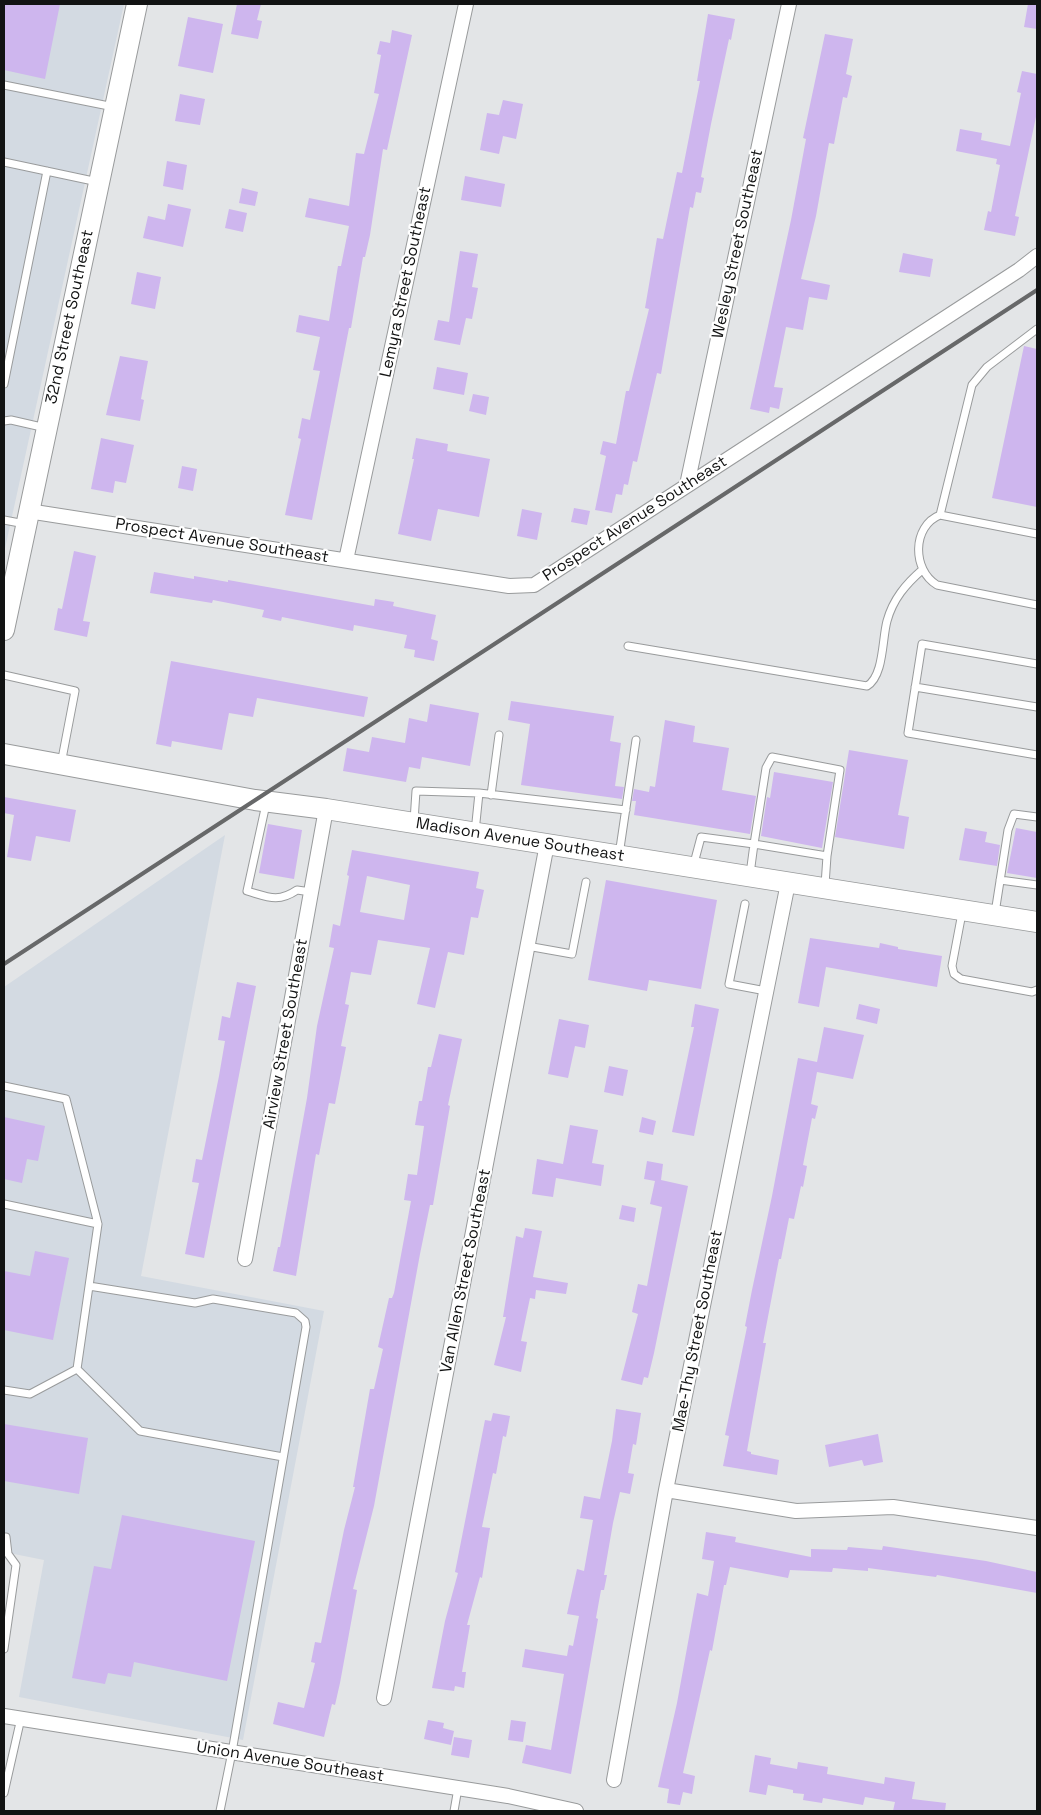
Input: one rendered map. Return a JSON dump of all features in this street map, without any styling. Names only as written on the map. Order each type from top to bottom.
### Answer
[{"type":"street","name":"32nd Street Southeast","points":[[4,630],[137,4]]},
{"type":"street","name":"Lemyra Street Southeast","points":[[346,560],[466,4]]},
{"type":"street","name":"Wesley Street Southeast","points":[[687,485],[790,4]]},
{"type":"street","name":"Prospect Avenue Southeast","points":[[27,518],[346,560],[509,586],[534,585],[1019,270],[1037,256]]},
{"type":"street","name":"Madison Avenue Southeast","points":[[4,754],[267,802],[326,809],[1037,922]]},
{"type":"street","name":"Airview Street Southeast","points":[[245,1259],[326,809]]},
{"type":"street","name":"Van Allen Street Southeast","points":[[384,1698],[547,844]]},
{"type":"street","name":"Mae-Thy Street Southeast","points":[[614,1780],[666,1490],[788,882]]},
{"type":"street","points":[[666,1490],[796,1511],[893,1507],[1037,1528]]},
{"type":"street","name":"Union Avenue Southeast","points":[[4,1716],[508,1796],[576,1811]]},
{"type":"lane","points":[[4,85],[115,108]]},
{"type":"lane","points":[[4,162],[99,182]]},
{"type":"lane","points":[[4,384],[47,171]]},
{"type":"lane","points":[[940,515],[972,385],[987,367],[1037,329]]},
{"type":"lane","points":[[4,421],[11,420],[46,428]]},
{"type":"lane","points":[[1036,602],[936,585],[928,580],[922,570],[918,544],[930,519],[940,515],[1037,534]]},
{"type":"lane","points":[[4,520],[27,518]]},
{"type":"lane","points":[[628,646],[868,686],[874,682],[878,673],[887,620],[897,598],[905,584],[922,570]]},
{"type":"lane","points":[[1037,664],[922,644],[908,734],[1037,754]]},
{"type":"lane","points":[[4,675],[75,691],[61,764]]},
{"type":"lane","points":[[915,687],[1037,707]]},
{"type":"lane","points":[[492,795],[499,736]]},
{"type":"lane","points":[[620,856],[636,740]]},
{"type":"lane","points":[[750,876],[766,768],[772,757],[840,770],[827,856],[825,888]]},
{"type":"lane","points":[[414,823],[416,792],[479,793],[626,810]]},
{"type":"lane","points":[[475,833],[479,793]]},
{"type":"lane","points":[[267,802],[247,891],[277,899],[286,897],[298,890],[311,892]]},
{"type":"lane","points":[[995,915],[1008,830],[1014,814],[1037,817]]},
{"type":"lane","points":[[693,867],[701,837],[827,856]]},
{"type":"lane","points":[[1000,880],[1037,885]]},
{"type":"lane","points":[[528,946],[572,954],[586,882]]},
{"type":"lane","points":[[745,904],[729,984],[766,990]]},
{"type":"lane","points":[[963,910],[952,966],[954,974],[961,979],[1032,992],[1037,990]]},
{"type":"lane","points":[[4,1086],[66,1099],[98,1224],[77,1369]]},
{"type":"lane","points":[[4,1204],[98,1224]]},
{"type":"lane","points":[[89,1286],[194,1303],[212,1299],[296,1314],[301,1317],[306,1327],[220,1811]]},
{"type":"lane","points":[[4,1390],[30,1394],[77,1369]]},
{"type":"lane","points":[[77,1369],[140,1431],[283,1456]]},
{"type":"lane","points":[[4,1649],[16,1565],[8,1554],[5,1537]]},
{"type":"lane","points":[[4,1793],[21,1718]]},
{"type":"lane","points":[[454,1811],[458,1788]]},
{"type":"shaded area","points":[[4,4],[124,4],[4,553]]},
{"type":"shaded area","points":[[225,835],[141,1276],[324,1311],[243,1740],[19,1697],[44,1560],[4,1552],[4,987]]},
{"type":"building","points":[[4,4],[60,4],[45,79],[4,70]]},
{"type":"building","points":[[237,4],[261,4],[257,20],[262,21],[258,39],[231,34]]},
{"type":"building","points":[[1028,4],[1037,4],[1037,29],[1024,27]]},
{"type":"building","points":[[708,14],[735,19],[711,124],[701,177],[704,178],[701,193],[696,192],[693,208],[690,207],[661,374],[657,373],[637,462],[633,461],[628,485],[624,484],[622,495],[616,494],[612,513],[595,510],[606,456],[600,454],[603,441],[616,444],[626,391],[629,391],[649,309],[645,308],[657,238],[663,239],[677,172],[682,173],[700,81],[697,81]]},
{"type":"building","points":[[188,17],[223,24],[213,73],[178,66]]},
{"type":"building","points":[[392,30],[412,35],[387,150],[383,149],[370,235],[365,257],[363,257],[351,328],[349,328],[312,520],[285,515],[301,439],[298,438],[302,418],[310,420],[320,371],[313,370],[320,337],[296,332],[299,315],[329,321],[338,266],[341,266],[349,226],[305,217],[309,198],[349,206],[356,153],[364,154],[379,94],[374,93],[381,55],[377,54],[380,41],[390,43]]},
{"type":"building","points":[[825,34],[853,39],[846,74],[852,76],[847,98],[843,97],[834,144],[829,143],[816,216],[801,279],[830,285],[827,300],[809,297],[803,330],[786,327],[774,387],[783,388],[779,409],[770,407],[769,413],[750,409],[791,220],[806,139],[803,138]]},
{"type":"building","points":[[1022,71],[1037,74],[1037,112],[1015,216],[1019,217],[1015,236],[984,230],[988,211],[991,212],[1000,165],[996,164],[997,159],[956,151],[960,129],[982,133],[981,140],[1010,146],[1021,93],[1017,92]]},
{"type":"building","points":[[180,94],[205,99],[200,125],[175,121]]},
{"type":"building","points":[[503,100],[523,104],[516,139],[503,136],[499,154],[480,150],[487,113],[499,115]]},
{"type":"building","points":[[167,161],[187,165],[183,190],[163,186]]},
{"type":"building","points":[[465,176],[505,184],[501,207],[461,200]]},
{"type":"building","points":[[242,188],[258,192],[255,206],[239,203]]},
{"type":"building","points":[[168,204],[191,209],[183,247],[143,238],[148,216],[165,220]]},
{"type":"building","points":[[229,209],[247,213],[243,232],[225,228]]},
{"type":"building","points":[[460,251],[478,254],[472,287],[478,288],[472,319],[466,318],[460,345],[434,340],[438,320],[449,322]]},
{"type":"building","points":[[903,253],[933,259],[930,277],[899,272]]},
{"type":"building","points":[[137,272],[161,277],[155,309],[131,304]]},
{"type":"building","points":[[1024,346],[1037,349],[1037,507],[992,498]]},
{"type":"building","points":[[120,356],[148,361],[141,399],[144,400],[140,421],[106,415]]},
{"type":"building","points":[[437,367],[468,373],[464,395],[433,389]]},
{"type":"building","points":[[473,394],[489,397],[486,415],[469,411]]},
{"type":"building","points":[[101,438],[134,445],[126,483],[115,481],[113,493],[91,489]]},
{"type":"building","points":[[416,438],[448,444],[447,451],[490,459],[479,517],[438,509],[431,541],[398,534],[414,459],[412,459]]},
{"type":"building","points":[[182,466],[197,469],[193,491],[178,488]]},
{"type":"building","points":[[574,508],[590,511],[587,525],[571,522]]},
{"type":"building","points":[[522,509],[542,513],[537,540],[517,536]]},
{"type":"building","points":[[74,551],[96,556],[83,621],[90,622],[87,637],[54,630],[58,608],[62,609]]},
{"type":"building","points":[[154,572],[194,579],[194,576],[228,582],[228,580],[374,606],[375,599],[394,602],[393,606],[436,615],[431,639],[438,641],[434,661],[414,657],[415,650],[404,648],[407,635],[354,625],[353,631],[282,617],[281,621],[262,617],[264,610],[213,600],[212,603],[150,593]]},
{"type":"building","points":[[171,661],[368,697],[364,717],[257,698],[253,717],[229,713],[222,750],[172,741],[171,747],[156,744]]},
{"type":"building","points":[[511,701],[614,716],[610,741],[621,743],[615,786],[624,787],[622,799],[521,785],[530,724],[508,720]]},
{"type":"building","points":[[430,704],[479,713],[470,766],[422,757],[420,769],[409,767],[406,782],[343,771],[347,748],[369,752],[372,737],[405,743],[409,718],[427,722]]},
{"type":"building","points":[[665,720],[695,726],[693,742],[729,748],[722,790],[756,796],[750,834],[634,815],[636,801],[632,801],[634,789],[649,792],[650,786],[655,787]]},
{"type":"building","points":[[849,750],[908,760],[898,815],[909,817],[904,849],[835,837]]},
{"type":"building","points":[[774,772],[833,782],[822,848],[761,836],[767,797],[770,798]]},
{"type":"building","points":[[4,797],[76,810],[70,842],[36,836],[31,861],[7,857],[14,815],[4,813]]},
{"type":"building","points":[[268,824],[302,830],[294,879],[259,873]]},
{"type":"building","points":[[965,828],[987,832],[985,842],[1000,845],[997,866],[959,860]]},
{"type":"building","points":[[1016,828],[1037,832],[1037,878],[1007,873]]},
{"type":"building","points":[[352,850],[479,872],[476,888],[484,890],[478,918],[471,917],[464,955],[448,952],[435,1008],[417,1004],[430,948],[378,940],[371,975],[351,972],[345,1004],[349,1005],[341,1046],[346,1047],[335,1104],[329,1103],[319,1155],[316,1154],[296,1276],[273,1271],[278,1247],[280,1247],[307,1098],[317,1026],[334,948],[329,947],[333,924],[340,926],[349,876],[347,875]],"holes":[[[367,876],[410,885],[404,920],[360,912]]]},
{"type":"building","points":[[606,880],[717,900],[701,989],[649,980],[647,991],[588,980]]},
{"type":"building","points":[[810,938],[879,948],[880,943],[898,947],[898,949],[942,956],[937,987],[826,967],[819,1007],[798,1003]]},
{"type":"building","points":[[237,982],[256,986],[204,1258],[185,1254],[199,1183],[192,1182],[196,1159],[202,1160],[219,1076],[225,1041],[218,1040],[222,1016],[230,1018]]},
{"type":"building","points":[[695,1004],[719,1009],[694,1136],[672,1132],[694,1027],[691,1027]]},
{"type":"building","points":[[859,1004],[880,1009],[877,1024],[856,1019]]},
{"type":"building","points":[[559,1019],[589,1025],[585,1048],[575,1046],[568,1078],[548,1074]]},
{"type":"building","points":[[824,1027],[864,1035],[853,1079],[817,1072],[811,1104],[818,1106],[815,1119],[812,1118],[803,1165],[807,1166],[803,1187],[801,1186],[794,1219],[789,1218],[781,1259],[779,1259],[763,1343],[766,1343],[747,1451],[751,1452],[751,1454],[779,1460],[777,1475],[723,1466],[729,1436],[725,1435],[747,1327],[745,1326],[798,1058],[817,1062]]},
{"type":"building","points":[[439,1034],[462,1039],[448,1105],[450,1106],[433,1205],[430,1205],[420,1254],[374,1506],[353,1589],[357,1590],[340,1683],[335,1705],[332,1704],[324,1737],[273,1724],[278,1702],[304,1708],[315,1663],[311,1662],[315,1642],[321,1643],[344,1530],[355,1487],[353,1487],[370,1389],[374,1389],[383,1349],[378,1347],[389,1298],[392,1298],[394,1293],[411,1201],[404,1200],[408,1174],[417,1175],[424,1126],[415,1125],[419,1101],[422,1101],[428,1067],[431,1067]]},
{"type":"building","points":[[609,1066],[628,1070],[623,1096],[604,1092]]},
{"type":"building","points":[[4,1117],[45,1126],[38,1161],[27,1159],[22,1183],[4,1179]]},
{"type":"building","points":[[642,1117],[656,1121],[653,1135],[639,1132]]},
{"type":"building","points":[[570,1125],[598,1130],[592,1163],[604,1165],[601,1186],[556,1178],[553,1197],[532,1194],[537,1159],[563,1164]]},
{"type":"building","points":[[647,1161],[663,1164],[661,1180],[688,1186],[654,1353],[648,1378],[644,1377],[642,1385],[621,1380],[638,1314],[632,1312],[638,1284],[647,1286],[662,1207],[650,1204],[655,1181],[644,1179]]},
{"type":"building","points":[[622,1205],[636,1208],[634,1222],[619,1219]]},
{"type":"building","points":[[525,1228],[542,1231],[533,1277],[568,1283],[566,1294],[536,1290],[535,1299],[530,1298],[521,1341],[527,1342],[521,1372],[494,1365],[506,1317],[503,1317],[516,1236],[523,1238]]},
{"type":"building","points":[[35,1251],[69,1258],[53,1340],[4,1330],[4,1271],[30,1276]]},
{"type":"building","points":[[616,1409],[641,1413],[636,1445],[633,1444],[628,1473],[634,1474],[630,1494],[620,1492],[613,1523],[604,1575],[607,1575],[604,1590],[601,1590],[596,1618],[598,1619],[571,1774],[522,1763],[526,1745],[551,1750],[564,1674],[522,1667],[525,1649],[567,1656],[569,1645],[573,1646],[579,1616],[567,1614],[577,1569],[584,1571],[593,1520],[580,1518],[584,1496],[600,1499],[612,1441]]},
{"type":"building","points":[[493,1413],[510,1416],[506,1437],[503,1436],[496,1474],[493,1473],[482,1527],[490,1528],[482,1578],[480,1577],[467,1625],[470,1625],[462,1672],[466,1672],[464,1688],[455,1686],[454,1691],[432,1688],[445,1621],[458,1573],[455,1572],[485,1420],[491,1421]]},
{"type":"building","points":[[4,1424],[88,1438],[79,1494],[4,1481]]},
{"type":"building","points":[[878,1434],[883,1462],[864,1466],[862,1460],[829,1467],[825,1445]]},
{"type":"building","points":[[122,1515],[255,1541],[227,1681],[134,1662],[131,1677],[108,1673],[105,1684],[72,1678],[94,1566],[111,1569]]},
{"type":"building","points":[[706,1532],[736,1537],[735,1542],[811,1557],[811,1549],[847,1550],[848,1547],[882,1550],[883,1546],[986,1561],[1037,1572],[1037,1593],[937,1575],[936,1577],[868,1568],[868,1571],[833,1568],[832,1572],[790,1570],[788,1578],[730,1567],[726,1585],[724,1585],[712,1651],[710,1650],[683,1773],[695,1776],[692,1794],[683,1792],[680,1805],[667,1803],[669,1789],[658,1787],[677,1703],[697,1593],[708,1596],[714,1561],[702,1559]]},
{"type":"building","points":[[428,1720],[444,1723],[443,1728],[454,1731],[451,1745],[424,1739]]},
{"type":"building","points":[[511,1720],[526,1722],[523,1742],[508,1740]]},
{"type":"building","points":[[454,1737],[472,1740],[469,1758],[451,1755]]},
{"type":"building","points":[[755,1755],[771,1758],[770,1764],[797,1769],[798,1762],[828,1767],[827,1774],[884,1784],[885,1777],[915,1782],[912,1799],[946,1803],[945,1811],[893,1811],[895,1802],[865,1797],[863,1805],[823,1798],[822,1803],[803,1800],[804,1794],[793,1793],[793,1790],[768,1785],[766,1795],[749,1792]]},
{"type":"railway","points":[[4,964],[1037,290]]}]
